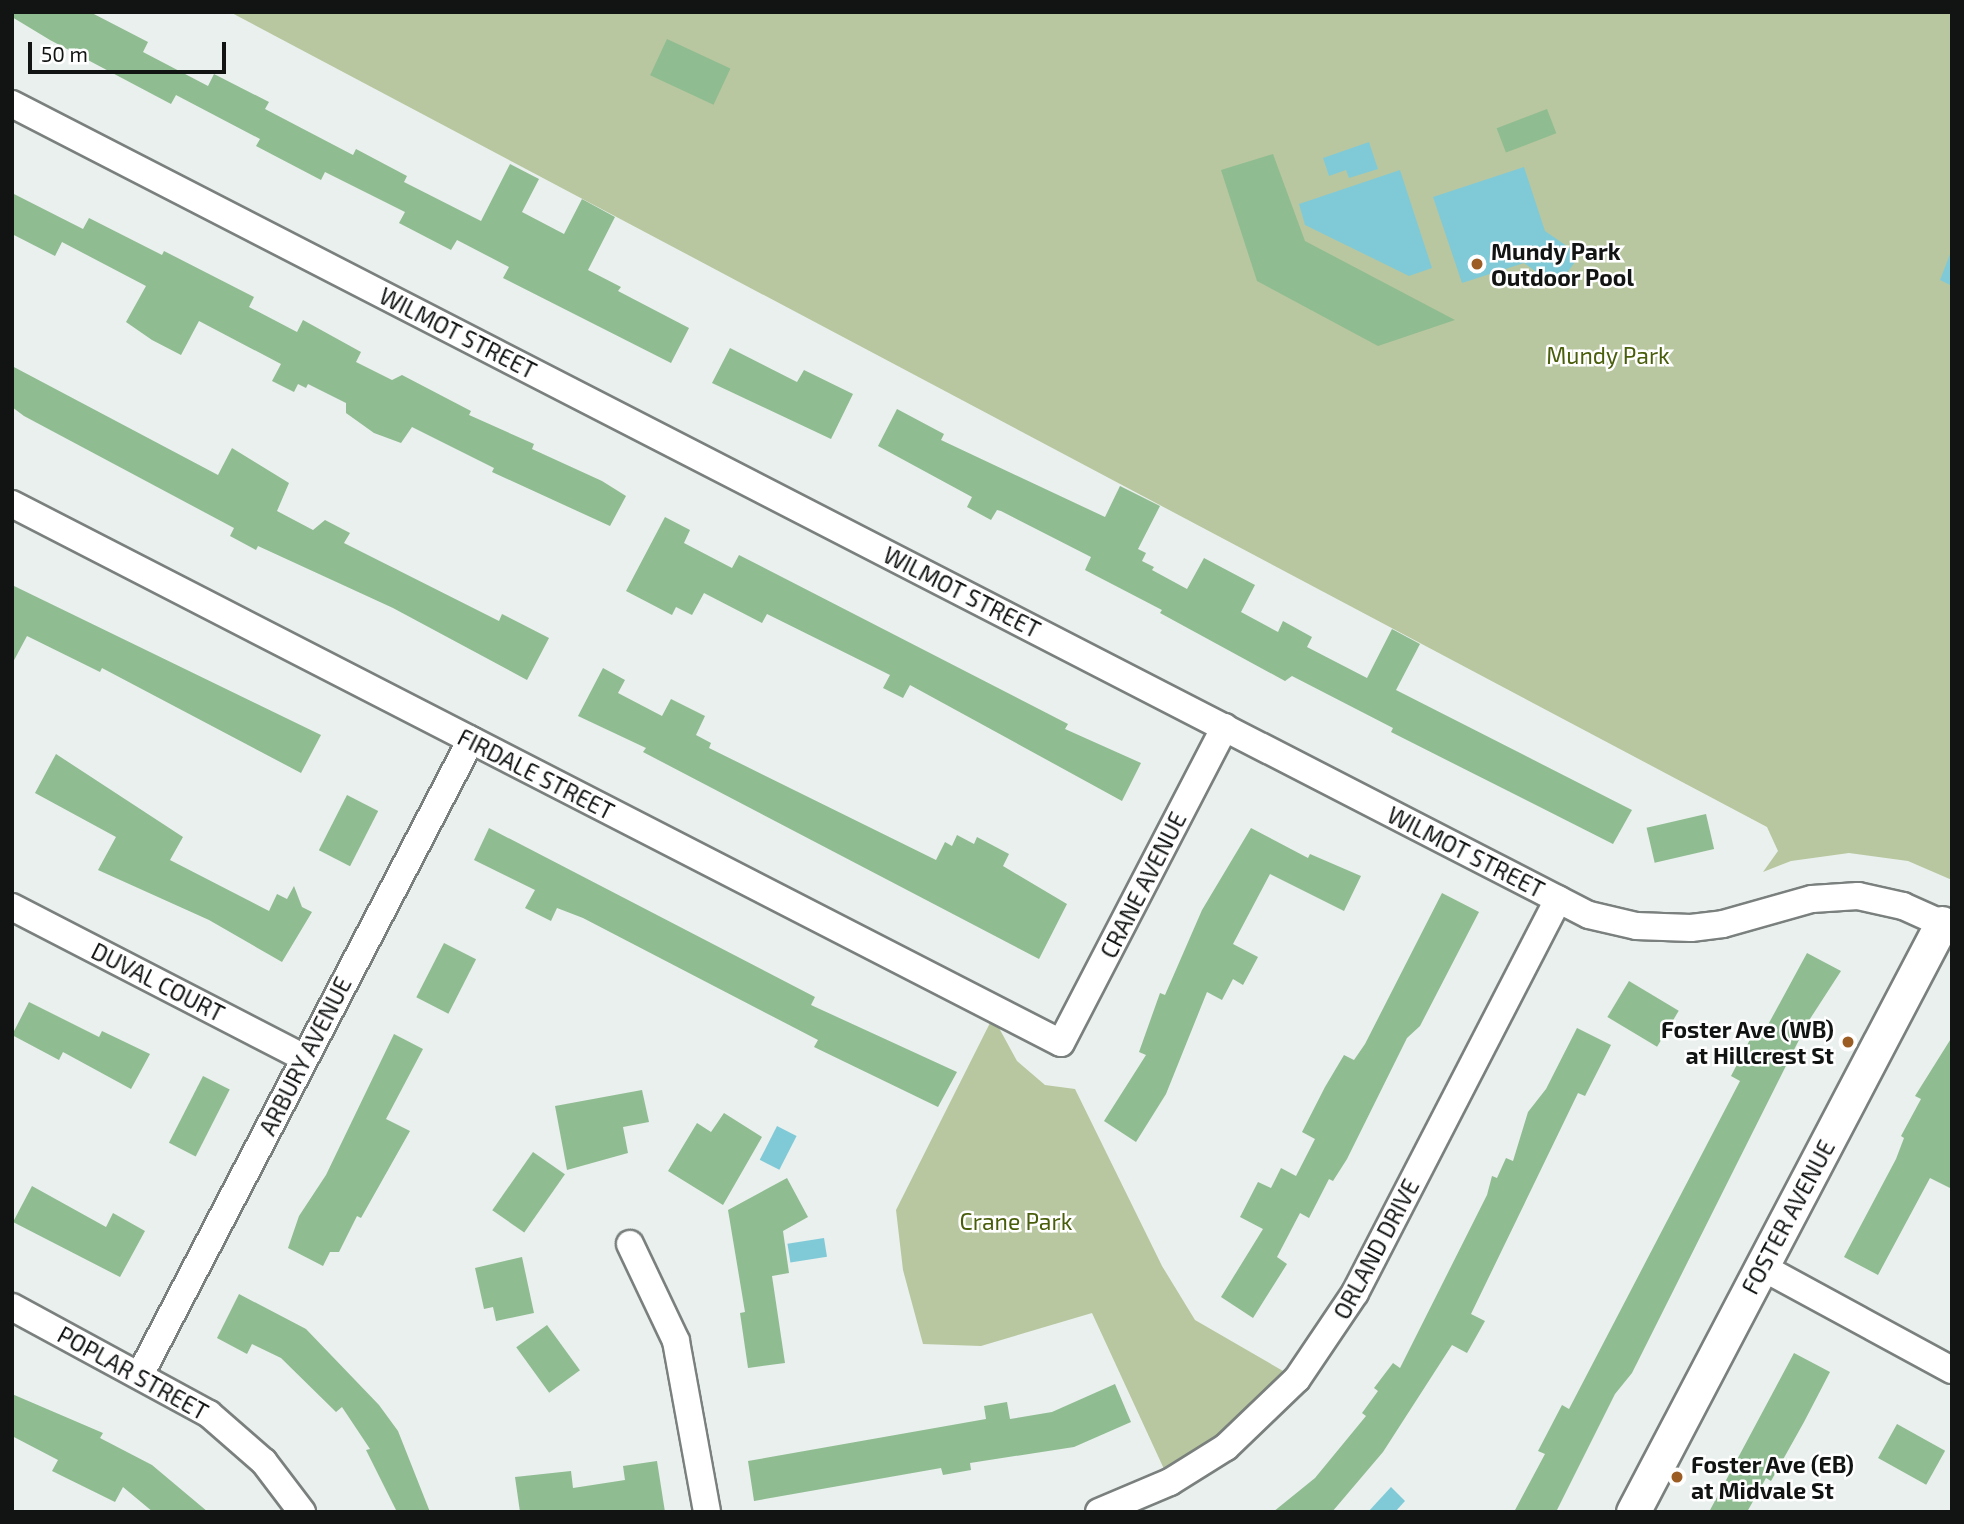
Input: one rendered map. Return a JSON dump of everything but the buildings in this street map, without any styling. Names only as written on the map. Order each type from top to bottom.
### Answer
[{"type":"street","name":"WILMOT STREET","points":[[12,104],[1558,899],[1608,921],[1665,929],[1723,924],[1834,896],[1881,899],[1947,925]]},
{"type":"street","name":"FIRDALE STREET","points":[[12,504],[1061,1043]]},
{"type":"street","name":"CRANE AVENUE","points":[[1061,1043],[1225,727]]},
{"type":"street","name":"ARBURY AVENUE","points":[[141,1373],[303,1057],[471,740]]},
{"type":"street","name":"ORLAND DRIVE","points":[[1099,1512],[1170,1482],[1226,1447],[1297,1379],[1355,1293],[1558,899]]},
{"type":"street","name":"DUVAL COURT","points":[[12,907],[303,1057]]},
{"type":"street","name":"FOSTER AVENUE","points":[[1633,1512],[1947,925]]},
{"type":"street","points":[[630,1244],[676,1341],[707,1512]]},
{"type":"street","points":[[1762,1267],[1952,1370]]},
{"type":"street","name":"POPLAR STREET","points":[[12,1307],[180,1394],[241,1439],[302,1512]]},
{"type":"green space","name":"Mundy Park","points":[[230,12],[1952,12],[1952,880],[1908,861],[1849,853],[1791,861],[1763,872],[1778,851],[1767,827]]},
{"type":"green space","name":"Crane Park","points":[[993,1017],[1017,1061],[1045,1085],[1075,1089],[1162,1266],[1195,1320],[1297,1379],[1170,1482],[1092,1313],[981,1346],[923,1344],[903,1270],[896,1210]]},
{"type":"water","points":[[1369,142],[1378,169],[1349,178],[1346,170],[1329,176],[1323,158]]},
{"type":"water","points":[[1524,167],[1545,231],[1580,255],[1557,287],[1524,263],[1462,283],[1433,197]]},
{"type":"water","points":[[1400,170],[1432,268],[1409,276],[1305,225],[1299,204]]},
{"type":"water","points":[[1952,249],[1952,286],[1940,280]]},
{"type":"water","points":[[777,1126],[797,1136],[779,1170],[760,1160]]},
{"type":"water","points":[[824,1238],[827,1257],[790,1263],[787,1244]]},
{"type":"water","points":[[1391,1487],[1405,1501],[1395,1512],[1368,1512]]},
{"type":"place","name":"Mundy Park Outdoor Pool","points":[[1477,264]]},
{"type":"place","name":"Foster Ave (WB) at Hillcrest St","points":[[1848,1042]]},
{"type":"place","name":"Foster Ave (EB) at Midvale St","points":[[1677,1477]]}]
